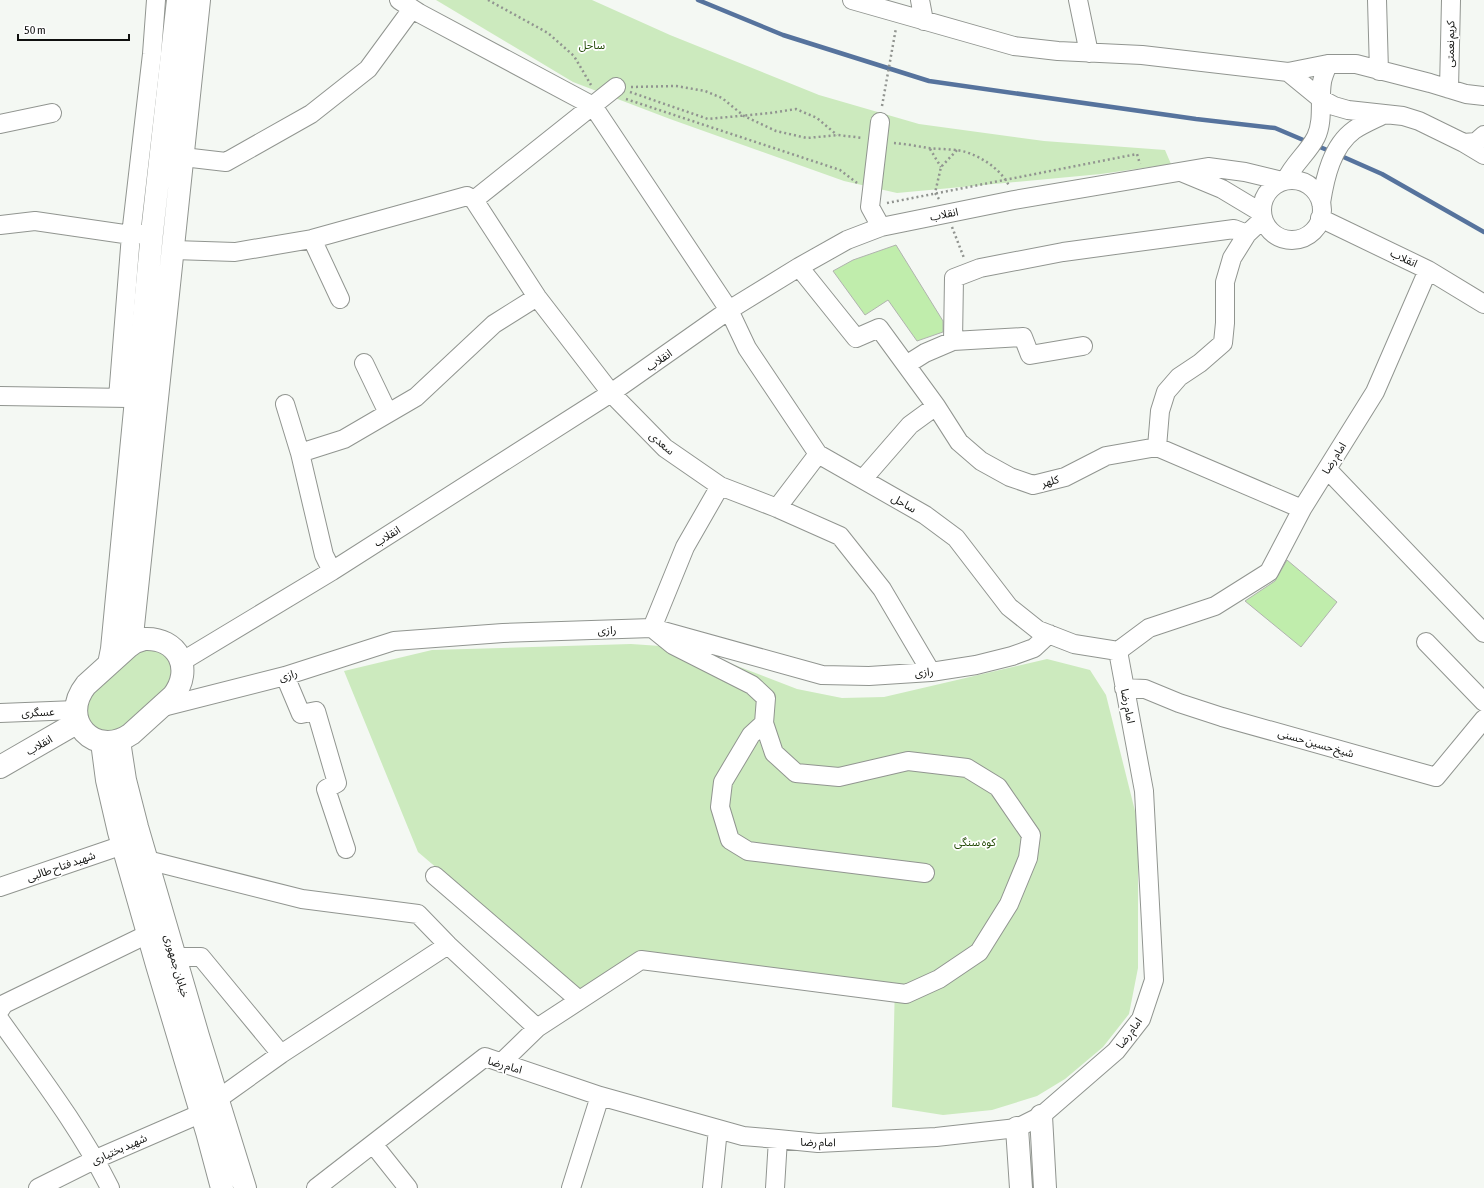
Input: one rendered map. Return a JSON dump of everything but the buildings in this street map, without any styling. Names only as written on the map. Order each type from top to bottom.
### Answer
[{"type":"main road","points":[[109,664],[112,649],[127,398],[152,233],[178,0]]},
{"type":"main road","points":[[131,645],[199,0]]},
{"type":"main road","points":[[152,233],[174,243]]},
{"type":"main road","points":[[153,638],[163,641],[171,646],[182,662],[182,680],[178,689],[131,734],[111,741],[96,740],[88,735],[82,728],[77,716],[77,701],[80,692],[131,645],[144,639],[153,638]]},
{"type":"main road","name":"انقلاب","points":[[0,767],[77,716]]},
{"type":"main road","name":"خیابان جمهوری","points":[[111,741],[107,780],[123,845],[202,1113],[222,1188]]},
{"type":"main road","name":"خیابان جمهوری","points":[[111,741],[125,780],[175,956],[245,1188]]},
{"type":"main road","points":[[1041,1116],[1045,1188]]},
{"type":"main road","points":[[1017,1128],[1020,1188]]},
{"type":"street","points":[[0,396],[127,398],[131,235],[152,54],[156,0]]},
{"type":"street","points":[[852,0],[1014,46],[1058,51],[1142,55],[1288,72],[1328,64],[1356,64],[1430,82],[1458,91],[1479,100],[1484,105]]},
{"type":"street","points":[[920,0],[924,21]]},
{"type":"street","points":[[1078,0],[1089,53]]},
{"type":"street","points":[[1377,0],[1379,70]]},
{"type":"street","name":"کریم نعمتی","points":[[1451,0],[1458,91]]},
{"type":"street","points":[[174,243],[235,252],[312,240],[467,196],[474,200],[605,96],[406,4],[368,69],[311,114],[226,162],[183,157]]},
{"type":"street","points":[[1328,64],[1322,81],[1320,121],[1316,137],[1286,177],[1273,186],[1266,194],[1262,203],[1262,216],[1267,227],[1274,234],[1282,238],[1292,240],[1310,234],[1316,227],[1328,168],[1341,143],[1354,130],[1386,114]]},
{"type":"street","points":[[1288,72],[1321,102],[1348,110],[1386,114],[1419,121],[1464,143],[1484,155]]},
{"type":"street","points":[[1458,91],[1484,96]]},
{"type":"street","name":"ساحل","points":[[605,96],[729,310],[747,348],[818,454],[925,515],[956,538],[1009,607],[1038,630],[1074,644],[1118,651]]},
{"type":"street","points":[[0,124],[52,114]]},
{"type":"street","points":[[880,122],[870,201],[880,227]]},
{"type":"street","points":[[1464,143],[1476,142],[1484,134]]},
{"type":"street","name":"انقلاب","points":[[182,662],[332,571],[611,393],[729,310],[799,267],[847,240],[880,227],[1014,200],[1208,167],[1286,177]]},
{"type":"street","points":[[1181,172],[1222,189],[1262,216]]},
{"type":"street","points":[[1286,177],[1304,182],[1311,187],[1322,203]]},
{"type":"street","name":"سعدی","points":[[474,200],[537,297],[611,393],[664,448],[720,486],[777,508],[840,536],[882,589],[931,672]]},
{"type":"street","name":"انقلاب","points":[[1322,203],[1484,304]]},
{"type":"street","points":[[1262,216],[1247,234],[1232,258],[1225,282],[1225,323],[1223,343],[1200,363],[1179,377],[1166,392],[1160,411],[1157,447],[1302,509]]},
{"type":"street","points":[[0,225],[35,221],[131,235],[152,233]]},
{"type":"street","points":[[953,341],[954,278],[980,268],[1063,252],[1202,233],[1234,229],[1247,234]]},
{"type":"street","points":[[312,240],[340,299]]},
{"type":"street","name":"کلهر","points":[[799,267],[856,338],[879,328],[936,406],[959,442],[981,461],[1010,477],[1033,485],[1065,477],[1106,456],[1157,447]]},
{"type":"street","name":"امام رضا","points":[[316,1188],[485,1057],[600,1096],[743,1136],[818,1143],[936,1137],[1017,1128],[1041,1116],[1116,1051],[1141,1019],[1154,980],[1144,791],[1118,651],[1149,628],[1215,606],[1269,572],[1302,509],[1375,392],[1428,270]]},
{"type":"street","points":[[300,453],[344,439],[416,397],[494,324],[537,297]]},
{"type":"street","points":[[906,365],[925,353],[953,341],[1023,337],[1030,355],[1083,346]]},
{"type":"street","points":[[364,363],[388,413]]},
{"type":"street","points":[[285,404],[300,453],[324,554],[332,571]]},
{"type":"street","points":[[863,479],[910,425],[936,406]]},
{"type":"street","points":[[777,508],[818,454]]},
{"type":"street","points":[[1327,469],[1484,633]]},
{"type":"street","points":[[501,1063],[537,1028],[641,960],[906,994],[939,979],[979,952],[1009,904],[1028,858],[1031,835],[998,787],[967,768],[908,761],[839,777],[796,773],[774,753],[764,723],[766,698],[752,685],[673,646],[652,628],[685,547],[720,486]]},
{"type":"street","name":"رازی","points":[[159,708],[285,676],[394,641],[503,632],[652,628],[822,675],[869,676],[931,672],[976,665],[1012,656],[1034,648],[1049,634]]},
{"type":"street","points":[[1426,642],[1484,702]]},
{"type":"street","points":[[285,676],[301,714],[316,711],[338,783],[326,788],[346,849]]},
{"type":"street","name":"شیخ حسین حسنی","points":[[1124,688],[1145,689],[1179,703],[1222,717],[1436,777],[1484,719]]},
{"type":"street","name":"عسگری","points":[[0,713],[77,716]]},
{"type":"street","points":[[764,723],[751,735],[723,782],[720,807],[730,840],[748,851],[925,873]]},
{"type":"street","name":"شهید فتاح طالبی","points":[[0,887],[123,845]]},
{"type":"street","points":[[147,860],[302,899],[418,914],[448,945],[537,1028]]},
{"type":"street","points":[[435,876],[579,1000]]},
{"type":"street","points":[[0,1010],[4,1004],[148,934]]},
{"type":"street","points":[[218,1099],[281,1054],[448,945]]},
{"type":"street","points":[[175,956],[201,957],[281,1054]]},
{"type":"street","points":[[0,1020],[73,1123],[96,1159],[110,1188]]},
{"type":"street","points":[[572,1188],[600,1096]]},
{"type":"street","name":"شهید بختیاری","points":[[38,1188],[96,1159],[202,1113]]},
{"type":"street","points":[[712,1188],[718,1129]]},
{"type":"street","points":[[775,1188],[778,1139]]},
{"type":"street","points":[[373,1144],[408,1188]]},
{"type":"path","points":[[488,0],[548,33],[574,56],[589,84],[605,96],[708,119],[796,109],[817,118],[838,136]]},
{"type":"path","points":[[880,122],[895,34]]},
{"type":"path","points":[[605,96],[676,86],[705,91],[722,98],[744,116],[776,131],[807,138],[838,136],[957,150],[969,153],[990,165],[1006,180],[1014,200]]},
{"type":"path","points":[[605,96],[628,99],[840,170],[870,201],[1006,180],[1137,154],[1144,178]]},
{"type":"path","points":[[930,148],[941,167]]},
{"type":"green space","name":"ساحل","points":[[436,0],[592,0],[670,35],[819,95],[919,124],[1044,141],[1165,150],[1171,164],[1101,174],[897,193],[844,181],[670,119],[573,82]]},
{"type":"green space","name":"کوه سنگی","points":[[631,644],[690,648],[797,689],[842,698],[884,697],[1047,659],[1090,670],[1106,695],[1138,823],[1138,968],[1129,1014],[1103,1047],[1065,1079],[1037,1096],[992,1110],[943,1115],[892,1107],[895,983],[637,953],[580,990],[418,852],[344,671],[432,650]]},
{"type":"green space","points":[[160,648],[174,664],[171,685],[126,728],[106,735],[88,724],[84,703],[87,696],[138,649]]},
{"type":"waterway","points":[[698,0],[783,35],[929,81],[1196,119],[1275,128],[1308,142]]},
{"type":"waterway","points":[[1315,145],[1332,152]]},
{"type":"waterway","points":[[1339,155],[1382,174],[1484,232]]}]
